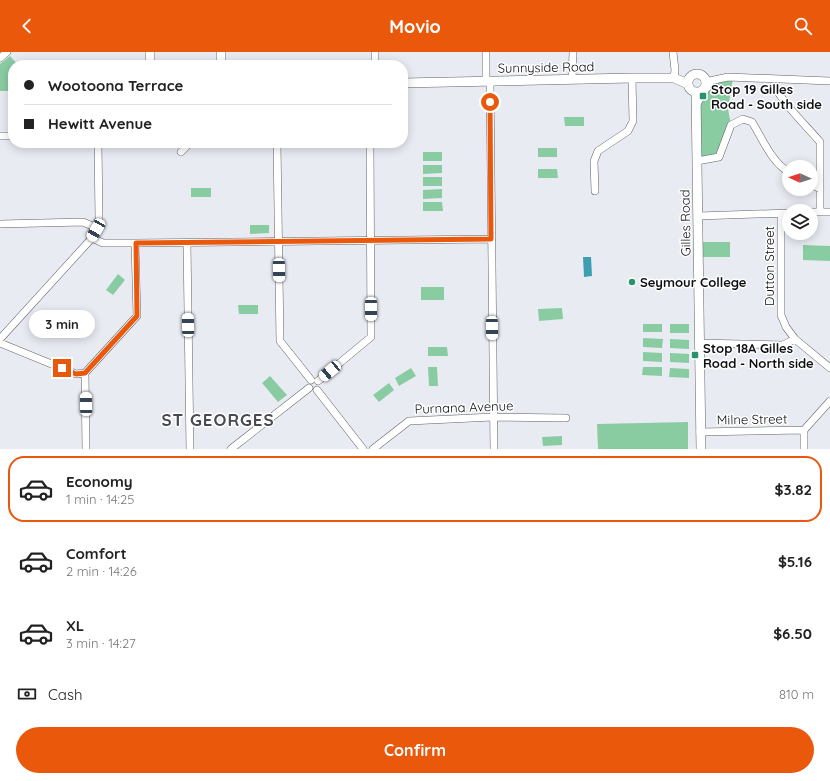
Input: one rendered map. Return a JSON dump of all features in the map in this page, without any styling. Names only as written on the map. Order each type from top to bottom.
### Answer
[{"type":"street","points":[[0,58],[7,52]]},
{"type":"street","points":[[486,52],[488,81],[494,449]]},
{"type":"street","points":[[572,79],[573,52]]},
{"type":"street","points":[[673,52],[675,70],[674,78]]},
{"type":"street","points":[[696,74],[703,77],[706,82],[704,89],[696,92],[692,90],[688,84],[691,77],[696,74]]},
{"type":"street","points":[[595,191],[594,161],[598,151],[628,131],[633,121],[632,78]]},
{"type":"street","name":"Sunnyside Road","points":[[408,83],[674,78],[688,84]]},
{"type":"street","points":[[697,104],[706,89],[717,78]]},
{"type":"street","points":[[706,82],[717,78],[830,81]]},
{"type":"street","points":[[773,79],[774,87],[820,142],[820,212],[830,212]]},
{"type":"street","name":"Gilles Road","points":[[696,92],[701,449]]},
{"type":"street","points":[[697,161],[719,157],[731,125],[743,119],[752,122],[773,157],[782,167]]},
{"type":"street","points":[[0,339],[92,238],[97,228],[99,219],[98,148]]},
{"type":"street","points":[[181,152],[185,148]]},
{"type":"street","points":[[277,148],[280,341],[314,381]]},
{"type":"street","points":[[363,449],[308,383],[314,381],[371,337],[370,148]]},
{"type":"street","points":[[698,216],[781,214]]},
{"type":"street","name":"Dutton Street","points":[[781,214],[781,315],[786,327],[795,339],[830,368]]},
{"type":"street","points":[[0,224],[83,222],[97,228]]},
{"type":"street","points":[[92,238],[103,243],[491,239]]},
{"type":"street","points":[[0,343],[76,374],[85,373],[137,316],[136,243]]},
{"type":"street","points":[[187,243],[190,449]]},
{"type":"street","points":[[699,343],[783,345],[795,339]]},
{"type":"street","points":[[85,373],[86,449]]},
{"type":"street","points":[[231,449],[313,389]]},
{"type":"street","points":[[804,449],[804,430],[830,401]]},
{"type":"street","name":"Purnana Avenue","points":[[373,449],[409,421],[493,417],[566,418]]},
{"type":"street","name":"Milne Street","points":[[700,432],[804,430]]},
{"type":"green space","points":[[10,56],[14,60],[8,60],[8,91],[0,91],[0,64]]},
{"type":"green space","points":[[733,78],[728,109],[731,125],[719,157],[697,161],[700,91],[705,85]]},
{"type":"green space","points":[[564,117],[584,117],[584,126],[565,126]]},
{"type":"green space","points":[[538,148],[557,148],[557,157],[538,157]]},
{"type":"green space","points":[[423,152],[442,152],[442,161],[423,161]]},
{"type":"green space","points":[[423,165],[442,165],[442,173],[423,174]]},
{"type":"green space","points":[[538,169],[557,169],[558,178],[538,178]]},
{"type":"green space","points":[[423,177],[442,177],[442,186],[423,186]]},
{"type":"green space","points":[[191,188],[211,188],[211,197],[191,197]]},
{"type":"green space","points":[[442,189],[442,198],[423,199],[423,190]]},
{"type":"green space","points":[[423,202],[442,202],[443,211],[423,211]]},
{"type":"green space","points":[[250,225],[269,225],[269,233],[250,234]]},
{"type":"green space","points":[[698,242],[730,242],[730,257],[698,257]]},
{"type":"green space","points":[[803,245],[830,246],[830,261],[803,260]]},
{"type":"green space","points":[[118,274],[125,280],[113,295],[106,290]]},
{"type":"green space","points":[[421,287],[444,287],[444,300],[421,300]]},
{"type":"green space","points":[[238,305],[258,305],[258,314],[239,314]]},
{"type":"green space","points":[[562,308],[563,319],[539,321],[538,309]]},
{"type":"green space","points":[[643,324],[662,324],[662,332],[643,332]]},
{"type":"green space","points":[[670,324],[689,324],[689,333],[670,333]]},
{"type":"green space","points":[[643,338],[663,339],[662,348],[643,347]]},
{"type":"green space","points":[[670,339],[689,340],[689,349],[670,348]]},
{"type":"green space","points":[[428,347],[447,347],[448,356],[428,356]]},
{"type":"green space","points":[[643,352],[662,353],[662,362],[643,361]]},
{"type":"green space","points":[[670,353],[689,354],[689,363],[670,362]]},
{"type":"green space","points":[[428,367],[437,367],[438,386],[429,386]]},
{"type":"green space","points":[[643,367],[662,367],[662,376],[642,375]]},
{"type":"green space","points":[[411,368],[416,376],[399,386],[395,378]]},
{"type":"green space","points":[[670,368],[689,369],[689,378],[669,377]]},
{"type":"green space","points":[[270,376],[287,395],[278,402],[262,383]]},
{"type":"green space","points":[[389,383],[394,390],[379,402],[373,395]]},
{"type":"green space","points":[[688,422],[688,449],[598,449],[597,424]]},
{"type":"green space","points":[[562,436],[562,445],[543,446],[542,437]]},
{"type":"water","points":[[583,257],[591,257],[592,276],[584,277]]},
{"type":"place","name":"Stop 19 Gilles Road - South side","points":[[703,96]]},
{"type":"place","name":"Seymour College","points":[[632,282]]},
{"type":"place","name":"Stop 18A Gilles Road - North side","points":[[695,355]]},
{"type":"district","name":"ST GEORGES","points":[[218,420]]},
{"type":"route","points":[[62,368],[76,374],[85,373],[137,316],[136,243],[491,239],[490,102]]}]
